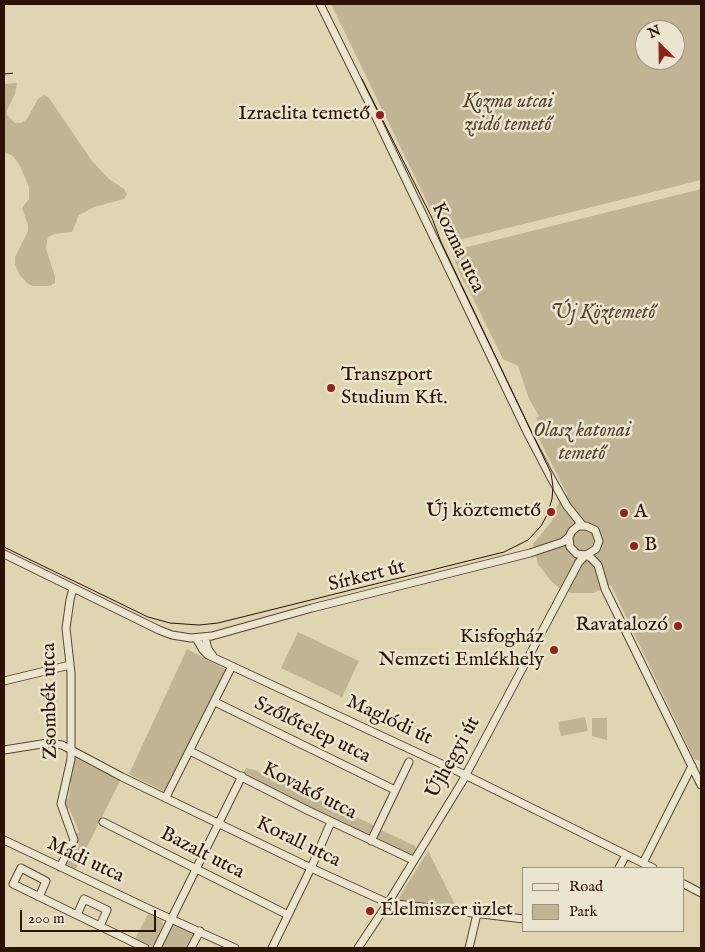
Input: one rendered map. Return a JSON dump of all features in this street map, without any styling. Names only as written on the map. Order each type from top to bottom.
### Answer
[{"type":"street","name":"Kozma utca","points":[[320,4],[528,434],[567,506],[582,526],[592,528],[597,534],[599,541],[596,549],[604,570],[607,592]]},
{"type":"street","name":"Kozma utca","points":[[567,506],[572,522],[569,543],[572,550]]},
{"type":"street","points":[[571,534],[578,526],[582,526]]},
{"type":"street","name":"Sírkert út","points":[[537,552],[564,542],[571,534]]},
{"type":"street","name":"Sírkert út","points":[[205,637],[312,608],[537,552],[561,548],[572,550]]},
{"type":"street","points":[[572,550],[580,555],[586,555],[596,549]]},
{"type":"street","name":"Újhegyi út","points":[[569,578],[573,562],[572,550]]},
{"type":"street","points":[[4,554],[159,630],[179,637],[205,637],[210,652],[217,659]]},
{"type":"street","name":"Kozma utca","points":[[586,555],[598,565],[607,592],[701,785]]},
{"type":"street","name":"Újhegyi út","points":[[358,948],[388,903],[466,775],[569,578],[586,555]]},
{"type":"street","name":"Zsombék utca","points":[[60,867],[74,840],[61,804],[71,759],[71,673],[66,622],[73,588]]},
{"type":"street","name":"Maglódi út","points":[[196,638],[205,653],[466,775],[651,867]]},
{"type":"street","points":[[4,681],[70,665]]},
{"type":"street","points":[[166,797],[232,666]]},
{"type":"street","name":"Szőlőtelep utca","points":[[215,702],[395,790]]},
{"type":"street","name":"Korall utca","points":[[4,750],[54,743],[66,747],[311,868],[388,903],[522,919]]},
{"type":"street","name":"Kovakő utca","points":[[190,751],[331,822],[414,860]]},
{"type":"street","points":[[371,841],[409,762]]},
{"type":"street","points":[[643,863],[692,766]]},
{"type":"street","points":[[158,948],[242,776]]},
{"type":"street","name":"Bazalt utca","points":[[103,822],[288,915]]},
{"type":"street","points":[[272,948],[331,822]]},
{"type":"street","name":"Mádi utca","points":[[4,840],[235,948]]},
{"type":"street","points":[[620,867],[626,855]]},
{"type":"street","points":[[39,897],[46,881],[20,868],[13,884],[39,897],[145,948]]},
{"type":"street","points":[[685,885],[701,893]]},
{"type":"street","points":[[77,915],[84,899],[107,910],[100,926]]},
{"type":"street","points":[[469,948],[477,914]]},
{"type":"street","points":[[191,948],[200,931]]},
{"type":"green space","name":"Kozma utcai zsidó temető","points":[[331,4],[701,4],[701,180],[447,243]]},
{"type":"green space","points":[[17,83],[7,115],[15,123],[21,123],[27,119],[38,99],[44,95],[49,98],[92,161],[109,179],[124,189],[127,194],[124,199],[94,207],[79,215],[72,232],[54,234],[48,237],[46,248],[55,277],[55,283],[50,286],[32,286],[27,283],[19,274],[15,264],[15,257],[28,231],[28,225],[22,208],[29,199],[29,187],[20,166],[13,156],[4,152],[4,84]]},
{"type":"green space","name":"Új Köztemető","points":[[701,189],[701,761],[694,759],[611,585],[593,593],[571,593],[560,589],[538,564],[533,544],[552,521],[559,501],[567,494],[539,439],[545,435],[536,418],[539,416],[529,399],[518,366],[503,359],[464,283],[451,251]]},
{"type":"green space","points":[[298,632],[359,661],[342,697],[281,668]]},
{"type":"green space","points":[[187,649],[227,670],[164,791],[129,774]]},
{"type":"green space","points":[[585,717],[588,731],[561,736],[558,722]]},
{"type":"green space","points":[[592,718],[607,718],[607,740],[592,736]]},
{"type":"green space","points":[[76,758],[120,781],[76,869],[65,864],[77,840],[76,834],[79,832],[69,808],[66,809],[64,799],[68,799],[71,783],[68,782],[73,759]]},
{"type":"green space","points":[[246,768],[255,770],[373,825],[374,828],[371,835],[367,836],[243,774]]},
{"type":"green space","points":[[379,829],[415,846],[416,848],[412,855],[410,856],[375,839]]},
{"type":"green space","points":[[428,851],[456,906],[399,901],[398,899]]},
{"type":"green space","points":[[148,914],[161,920],[163,924],[154,945],[149,947],[136,942],[135,939]]},
{"type":"green space","points":[[171,923],[194,934],[188,948],[159,948]]},
{"type":"tram line","points":[[4,547],[148,617],[170,623],[199,625],[218,623],[504,552],[528,540],[541,526],[552,499],[551,473],[441,242],[432,218],[362,79]]},
{"type":"railway","points":[[4,74],[15,73]]},
{"type":"place","name":"Izraelita temető","points":[[380,115]]},
{"type":"place","name":"Transzport Studium Kft.","points":[[331,388]]},
{"type":"place","name":"Új köztemető","points":[[551,512]]},
{"type":"place","name":"A","points":[[624,513]]},
{"type":"place","name":"B","points":[[634,546]]},
{"type":"place","name":"Ravatalozó","points":[[678,626]]},
{"type":"place","name":"Kisfogház Nemzeti Emlékhely","points":[[554,650]]},
{"type":"place","name":"Élelmiszer üzlet","points":[[370,911]]},
{"type":"park label","name":"Olasz katonai temető","points":[[582,444]]}]
